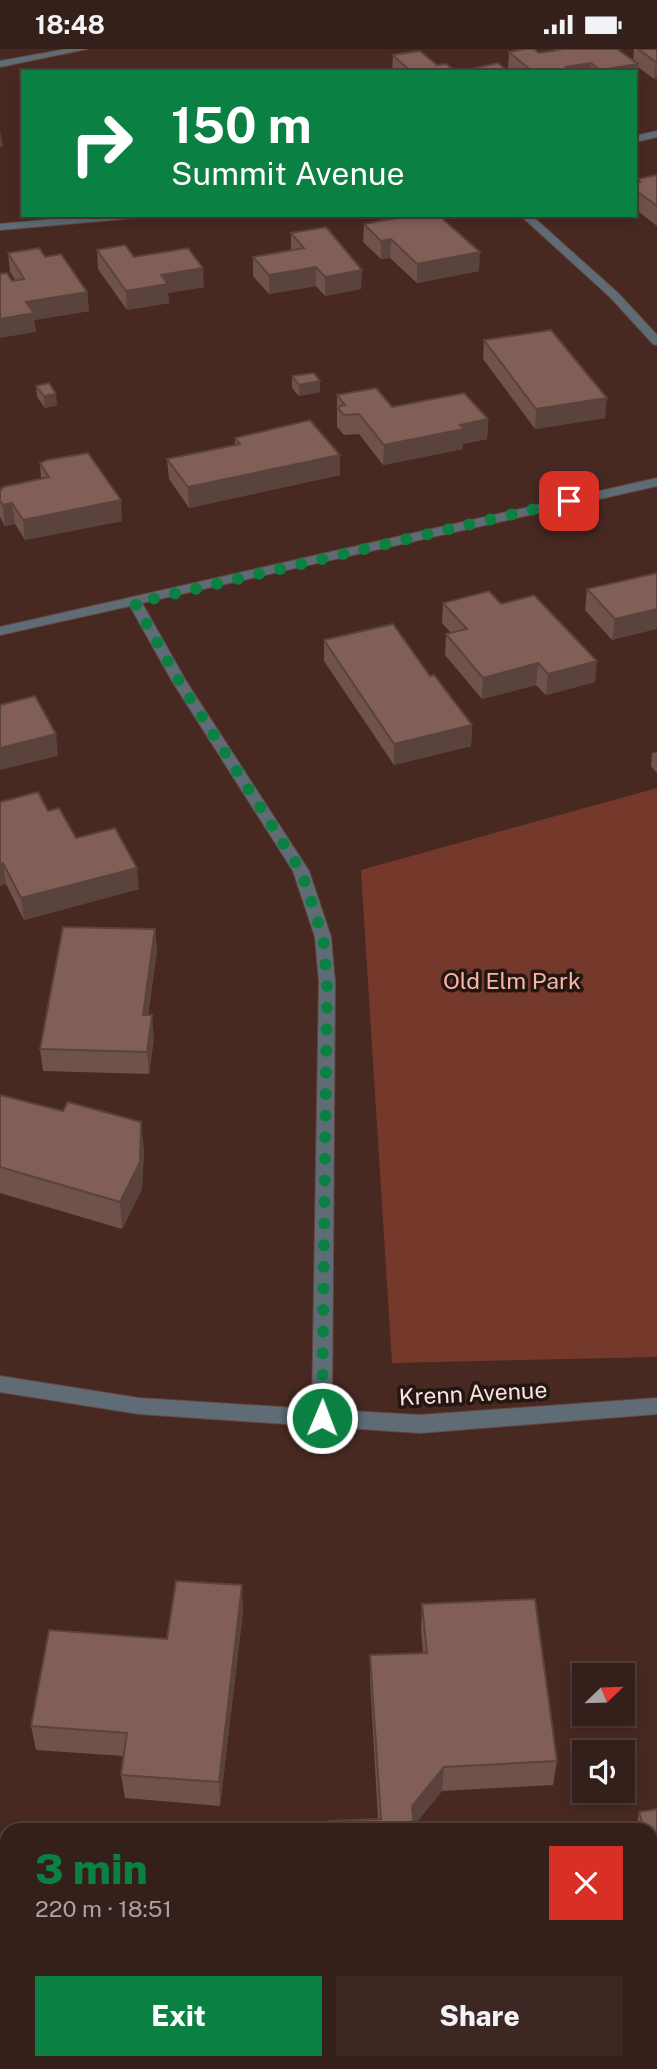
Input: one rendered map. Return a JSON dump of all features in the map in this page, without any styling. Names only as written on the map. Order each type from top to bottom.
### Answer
[{"type":"street","points":[[0,64],[82,49]]},
{"type":"street","points":[[637,139],[657,134]]},
{"type":"street","points":[[0,226],[110,217]]},
{"type":"street","points":[[527,217],[614,295],[657,342]]},
{"type":"street","points":[[0,631],[135,603],[657,482]]},
{"type":"street","points":[[135,603],[179,681],[301,871],[323,937],[327,982],[322,1418]]},
{"type":"street","name":"Krenn Avenue","points":[[0,1384],[139,1406],[419,1424],[657,1406]]},
{"type":"green space","name":"Old Elm Park","points":[[657,788],[657,1357],[392,1363],[361,870]]},
{"type":"building","points":[[525,49],[534,49],[539,53],[564,49],[617,49],[638,64],[600,70],[591,63],[566,67],[570,70],[531,70],[509,52]]},
{"type":"building","points":[[638,49],[657,49],[657,62],[656,62]]},
{"type":"building","points":[[420,51],[437,65],[446,64],[454,70],[408,69],[393,55]]},
{"type":"building","points":[[498,63],[507,70],[465,70]]},
{"type":"building","points":[[657,175],[657,206],[637,191],[637,183],[640,182],[637,179]]},
{"type":"building","points":[[402,217],[440,217],[480,252],[417,264],[391,239],[381,241],[364,224]]},
{"type":"building","points":[[326,227],[362,270],[325,277],[316,267],[269,275],[253,257],[304,248],[291,233]]},
{"type":"building","points":[[125,245],[134,257],[188,248],[203,268],[161,275],[168,284],[126,291],[97,250]]},
{"type":"building","points":[[39,248],[45,257],[61,254],[87,292],[26,302],[34,313],[0,319],[0,274],[7,273],[12,281],[24,279],[8,253]]},
{"type":"building","points":[[551,330],[607,398],[536,409],[484,340]]},
{"type":"building","points":[[314,373],[320,381],[299,385],[292,376]]},
{"type":"building","points":[[49,383],[56,394],[44,396],[36,386]]},
{"type":"building","points":[[376,388],[392,407],[464,393],[488,419],[460,425],[464,429],[384,445],[359,414],[344,415],[337,407],[345,405],[337,395]]},
{"type":"building","points":[[310,420],[340,455],[188,487],[167,459],[240,444],[235,438]]},
{"type":"building","points":[[88,453],[121,500],[23,520],[12,503],[3,505],[0,501],[3,487],[49,477],[40,463]]},
{"type":"building","points":[[657,573],[657,609],[615,619],[587,589]]},
{"type":"building","points":[[489,591],[501,604],[534,595],[597,661],[548,674],[538,663],[483,678],[446,634],[467,629],[443,603]]},
{"type":"building","points":[[393,624],[430,676],[434,675],[472,725],[394,744],[324,640]]},
{"type":"building","points":[[35,696],[56,734],[0,748],[0,705]]},
{"type":"building","points":[[38,792],[48,811],[59,808],[76,838],[115,828],[137,868],[21,898],[3,863],[0,864],[0,802]]},
{"type":"building","points":[[63,927],[155,929],[143,1015],[152,1015],[147,1052],[40,1049]]},
{"type":"building","points":[[0,1095],[63,1111],[68,1102],[141,1122],[140,1162],[120,1202],[0,1167]]},
{"type":"building","points":[[176,1581],[242,1585],[219,1782],[121,1775],[127,1733],[31,1726],[49,1630],[167,1639]]},
{"type":"building","points":[[535,1599],[557,1761],[444,1767],[412,1806],[413,1823],[328,1823],[381,1819],[370,1655],[427,1653],[422,1604]]},
{"type":"building","points":[[657,1809],[657,1823],[642,1823],[639,1812]]},
{"type":"route","points":[[322,1418],[327,982],[323,937],[301,871],[179,681],[135,603],[569,501]]}]
